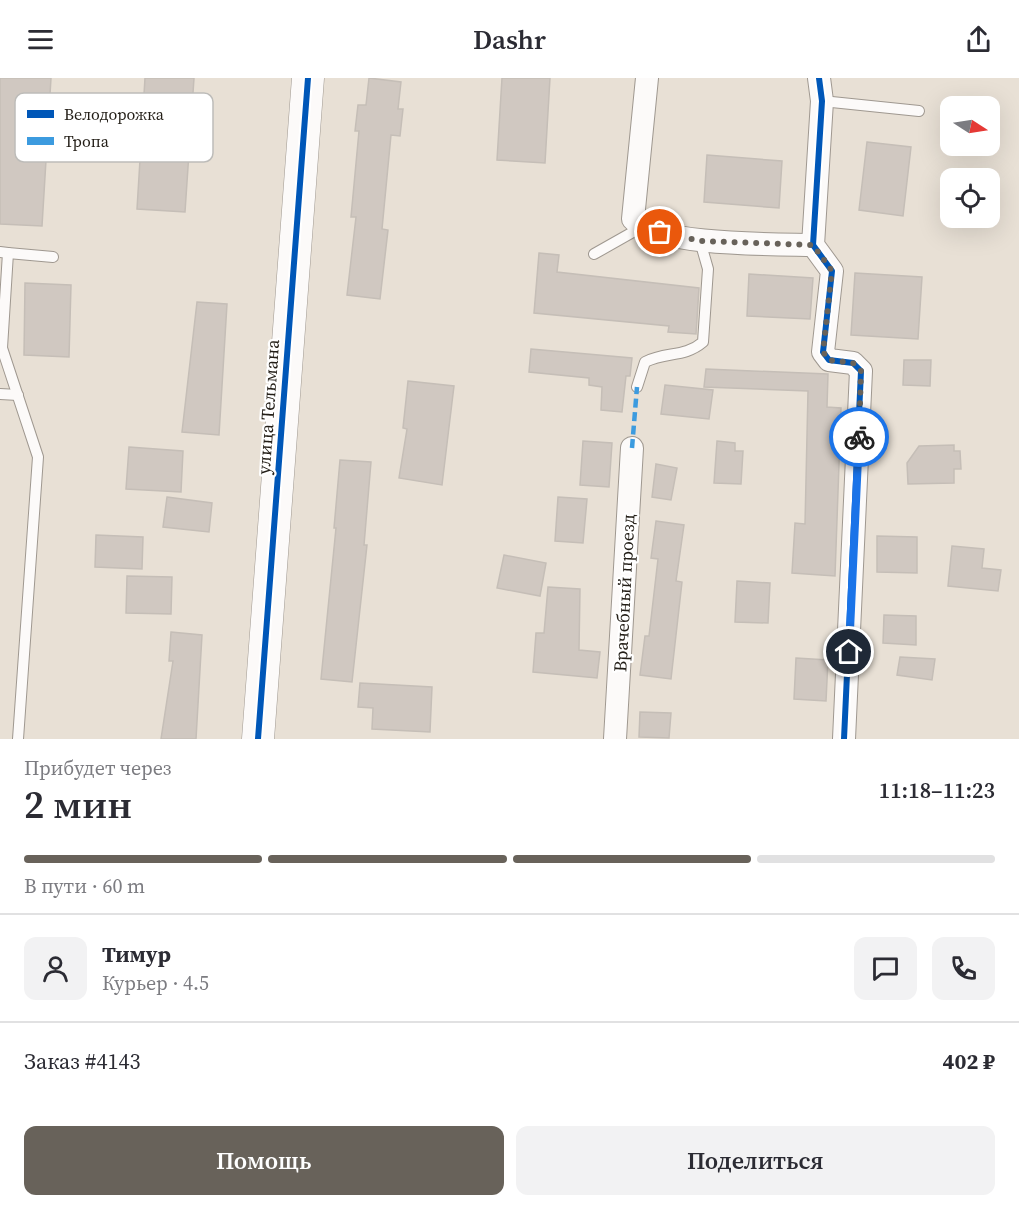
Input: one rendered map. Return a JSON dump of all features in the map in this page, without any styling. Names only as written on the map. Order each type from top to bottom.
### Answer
[{"type":"street","name":"улица Тельмана","points":[[258,739],[308,78]]},
{"type":"street","points":[[647,78],[633,219],[640,228],[700,241],[813,245]]},
{"type":"street","points":[[819,78],[822,101],[813,245],[832,271],[823,352],[829,360],[853,363],[861,371],[844,739]]},
{"type":"street","name":"Врачебный проезд","points":[[615,739],[632,448]]},
{"type":"lane","points":[[822,101],[919,111]]},
{"type":"lane","points":[[594,254],[640,228]]},
{"type":"lane","points":[[637,387],[645,362],[654,358],[692,351],[704,342],[708,269],[700,241]]},
{"type":"lane","points":[[18,739],[38,457],[2,348],[4,252],[52,257]]},
{"type":"lane","points":[[0,394],[18,395]]},
{"type":"building","points":[[0,78],[51,78],[50,93],[15,93],[15,162],[46,162],[42,226],[0,224]]},
{"type":"building","points":[[145,78],[194,78],[193,93],[144,93]]},
{"type":"building","points":[[369,78],[401,82],[398,109],[403,109],[400,136],[391,135],[382,229],[388,230],[380,299],[347,295],[356,217],[351,217],[359,131],[355,131],[358,105],[366,105]]},
{"type":"building","points":[[502,78],[550,78],[545,163],[497,160]]},
{"type":"building","points":[[867,142],[911,147],[903,216],[859,210]]},
{"type":"building","points":[[707,155],[782,161],[779,208],[704,202]]},
{"type":"building","points":[[140,162],[188,162],[185,212],[137,209]]},
{"type":"building","points":[[539,253],[559,255],[557,272],[699,288],[696,334],[668,332],[669,326],[534,313]]},
{"type":"building","points":[[855,273],[922,277],[918,339],[851,335]]},
{"type":"building","points":[[749,274],[813,278],[810,319],[747,316]]},
{"type":"building","points":[[25,283],[71,285],[69,357],[24,355]]},
{"type":"building","points":[[197,302],[227,304],[219,435],[182,432]]},
{"type":"building","points":[[531,349],[632,358],[630,376],[626,376],[622,412],[601,410],[602,387],[589,385],[589,378],[529,372]]},
{"type":"building","points":[[904,360],[931,360],[930,386],[903,385]]},
{"type":"building","points":[[706,369],[828,374],[827,407],[841,408],[835,576],[792,573],[795,523],[805,524],[808,391],[704,387]]},
{"type":"building","points":[[408,381],[454,386],[442,485],[399,478],[407,429],[403,428]]},
{"type":"building","points":[[665,385],[713,390],[709,419],[661,414]]},
{"type":"building","points":[[583,441],[612,443],[609,487],[580,485]]},
{"type":"building","points":[[717,441],[735,443],[735,451],[743,451],[741,484],[714,483]]},
{"type":"building","points":[[954,445],[954,451],[960,451],[961,469],[954,469],[954,483],[908,484],[907,463],[919,446]]},
{"type":"building","points":[[129,447],[183,451],[181,492],[126,489]]},
{"type":"building","points":[[340,460],[371,462],[364,545],[367,545],[352,682],[321,679],[336,528],[334,528]]},
{"type":"building","points":[[656,464],[677,468],[671,500],[652,497]]},
{"type":"building","points":[[167,497],[212,503],[209,532],[163,527]]},
{"type":"building","points":[[558,497],[587,499],[583,543],[555,541]]},
{"type":"building","points":[[656,521],[684,525],[676,581],[682,582],[671,679],[640,675],[645,636],[649,636],[658,559],[651,558]]},
{"type":"building","points":[[96,535],[143,537],[142,569],[95,567]]},
{"type":"building","points":[[877,536],[917,537],[917,573],[877,572]]},
{"type":"building","points":[[952,546],[984,549],[982,568],[1001,570],[998,591],[948,586]]},
{"type":"building","points":[[504,555],[546,563],[540,596],[497,588]]},
{"type":"building","points":[[127,576],[172,577],[171,614],[126,613]]},
{"type":"building","points":[[737,581],[770,583],[768,623],[735,622]]},
{"type":"building","points":[[548,587],[580,589],[579,650],[600,652],[597,678],[533,672],[536,633],[544,633]]},
{"type":"building","points":[[884,615],[916,616],[916,645],[883,643]]},
{"type":"building","points":[[171,632],[202,635],[196,739],[161,739],[173,661],[169,661]]},
{"type":"building","points":[[900,657],[935,659],[932,680],[897,675]]},
{"type":"building","points":[[796,658],[828,660],[826,701],[794,699]]},
{"type":"building","points":[[360,683],[432,687],[430,732],[372,729],[373,708],[358,707]]},
{"type":"building","points":[[640,712],[671,713],[669,738],[639,737]]},
{"type":"marked path","points":[[632,448],[637,387]]},
{"type":"cycle path","points":[[258,739],[308,78]]},
{"type":"cycle path","points":[[819,78],[822,101],[813,245],[832,271],[823,352],[829,360],[853,363],[861,371],[844,739]]},
{"type":"way so far","points":[[660,232],[700,241],[813,245],[832,271],[823,352],[829,360],[853,363],[861,371],[859,437]]},
{"type":"route","points":[[849,652],[859,437]]}]
